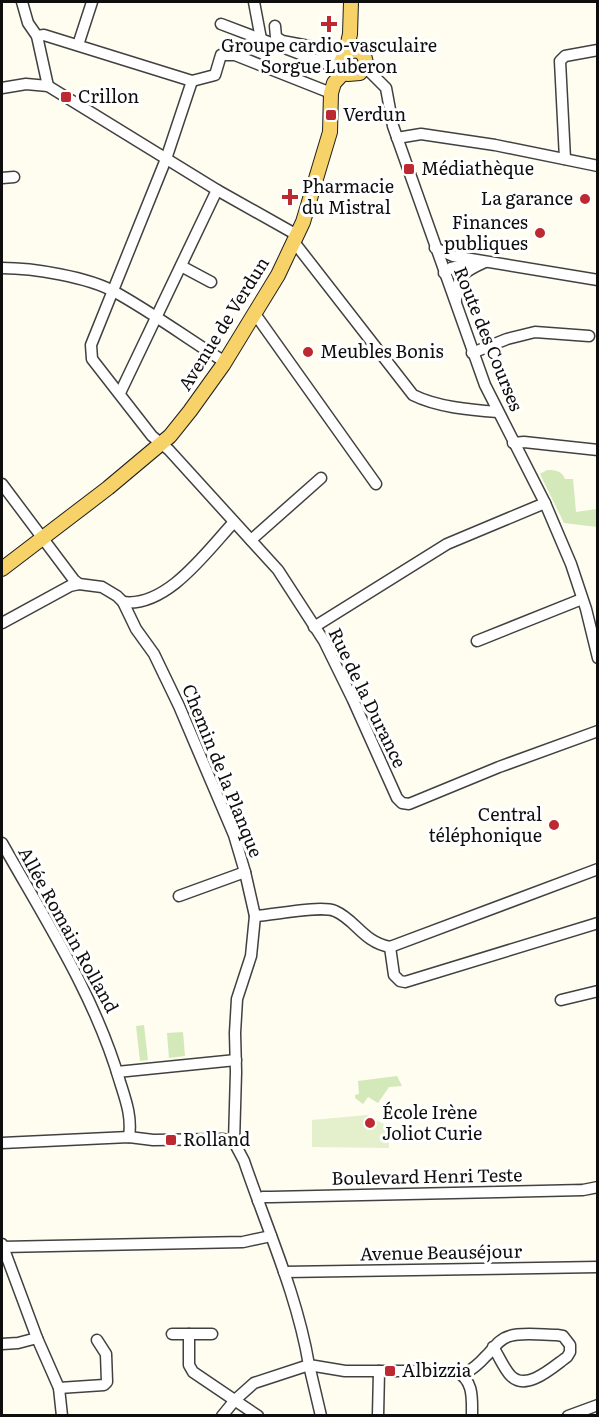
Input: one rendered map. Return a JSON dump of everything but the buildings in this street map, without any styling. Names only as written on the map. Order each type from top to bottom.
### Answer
[{"type":"main road","points":[[346,59],[366,59],[365,67],[356,75],[346,59],[350,34],[351,2]]},
{"type":"main road","points":[[331,93],[346,59],[357,2]]},
{"type":"main road","name":"Avenue de Verdun","points":[[2,569],[108,488],[161,443],[185,417],[225,362],[278,275],[310,201],[330,132],[331,93]]},
{"type":"street","points":[[22,2],[28,23],[37,36],[48,86]]},
{"type":"street","points":[[78,45],[92,2]]},
{"type":"street","points":[[254,2],[261,39]]},
{"type":"street","points":[[221,24],[332,66],[346,59]]},
{"type":"street","points":[[274,26],[276,37],[282,41],[314,47],[327,56],[346,59]]},
{"type":"street","points":[[37,36],[44,35],[192,81],[215,75],[221,54],[235,55],[331,93]]},
{"type":"street","points":[[565,159],[560,61],[564,56],[597,50]]},
{"type":"street","name":"Route des Courses","points":[[365,67],[386,88],[397,138],[472,353],[498,412],[561,537],[582,599],[597,658]]},
{"type":"street","points":[[113,291],[166,159],[192,81]]},
{"type":"street","points":[[2,88],[26,84],[48,86],[295,239],[365,336],[413,395],[441,404],[498,412]]},
{"type":"street","points":[[397,138],[421,134],[495,145],[597,166]]},
{"type":"street","points":[[2,178],[14,177]]},
{"type":"street","points":[[120,393],[217,190]]},
{"type":"street","points":[[435,248],[453,256],[597,280]]},
{"type":"street","points":[[444,273],[462,265],[482,261]]},
{"type":"street","points":[[456,306],[456,284],[463,274],[482,261]]},
{"type":"street","points":[[181,266],[211,282]]},
{"type":"street","points":[[2,268],[42,272],[76,279],[113,291],[225,362]]},
{"type":"street","name":"Rue de la Durance","points":[[113,291],[91,345],[92,358],[153,436],[278,570],[314,627],[354,699],[397,798],[402,803],[409,804],[499,767],[597,731]]},
{"type":"street","points":[[255,314],[376,484]]},
{"type":"street","points":[[472,353],[507,339],[535,332],[594,337]]},
{"type":"street","points":[[513,443],[524,442],[597,450]]},
{"type":"street","points":[[251,540],[321,478]]},
{"type":"street","points":[[2,484],[41,539],[79,584]]},
{"type":"street","points":[[314,627],[447,544],[545,503]]},
{"type":"street","points":[[2,623],[69,586],[79,584],[102,587],[111,591],[123,602],[141,601],[179,580],[234,522]]},
{"type":"street","points":[[477,641],[582,599]]},
{"type":"street","name":"Chemin de la Planque","points":[[123,602],[136,629],[154,654],[179,706],[234,835],[255,916],[251,956],[237,999],[234,1142]]},
{"type":"street","name":"Allée Romain Rolland","points":[[2,843],[98,1017],[129,1112],[129,1137]]},
{"type":"street","points":[[255,916],[326,909],[342,915],[364,936],[390,947],[597,869]]},
{"type":"street","points":[[179,896],[245,872]]},
{"type":"street","points":[[390,947],[394,975],[400,981],[405,982],[597,923]]},
{"type":"street","points":[[561,1000],[597,991]]},
{"type":"street","points":[[117,1072],[236,1060]]},
{"type":"street","points":[[2,1143],[129,1137],[153,1140],[223,1139],[234,1142],[240,1149],[303,1330],[321,1416]]},
{"type":"street","name":"Boulevard Henri Teste","points":[[258,1201],[263,1197],[583,1190],[597,1187]]},
{"type":"street","points":[[62,1416],[59,1388],[36,1338],[2,1246],[243,1242],[270,1236]]},
{"type":"street","name":"Avenue Beauséjour","points":[[284,1272],[597,1268]]},
{"type":"street","points":[[172,1334],[212,1334]]},
{"type":"street","points":[[189,1334],[189,1365],[193,1372],[258,1416]]},
{"type":"street","points":[[463,1375],[478,1365],[493,1347],[510,1335],[563,1336],[570,1345],[570,1352],[567,1357],[534,1379],[525,1381],[511,1376],[493,1347]]},
{"type":"street","points":[[2,1344],[36,1338]]},
{"type":"street","points":[[59,1388],[104,1385],[106,1382],[106,1354],[98,1340]]},
{"type":"street","points":[[222,1416],[235,1400],[254,1383],[309,1365],[345,1371],[451,1370],[463,1375],[470,1385],[472,1416]]},
{"type":"street","points":[[378,1416],[379,1371]]},
{"type":"street","points":[[568,1416],[597,1405]]},
{"type":"green space","points":[[547,470],[562,474],[565,479],[573,479],[576,512],[597,509],[597,527],[564,523],[540,474]]},
{"type":"green space","points":[[144,1025],[148,1060],[140,1061],[136,1026]]},
{"type":"green space","points":[[183,1032],[185,1056],[169,1058],[167,1033]]},
{"type":"green space","points":[[397,1076],[402,1086],[389,1087],[378,1103],[368,1097],[363,1104],[355,1098],[355,1095],[359,1094],[358,1081]]},
{"type":"green space","points":[[367,1115],[389,1127],[389,1148],[312,1147],[312,1120]]},
{"type":"place","name":"Groupe cardio-vasculaire Sorgue Luberon","points":[[329,24]]},
{"type":"place","name":"Crillon","points":[[66,97]]},
{"type":"place","name":"Verdun","points":[[331,115]]},
{"type":"place","name":"Médiathèque","points":[[409,169]]},
{"type":"place","name":"Pharmacie du Mistral","points":[[290,197]]},
{"type":"place","name":"La garance","points":[[585,199]]},
{"type":"place","name":"Finances publiques","points":[[540,233]]},
{"type":"place","name":"Meubles Bonis","points":[[308,352]]},
{"type":"place","name":"Central téléphonique","points":[[554,825]]},
{"type":"place","name":"École Irène Joliot Curie","points":[[370,1123]]},
{"type":"place","name":"Rolland","points":[[171,1140]]},
{"type":"place","name":"Albizzia","points":[[390,1371]]}]
